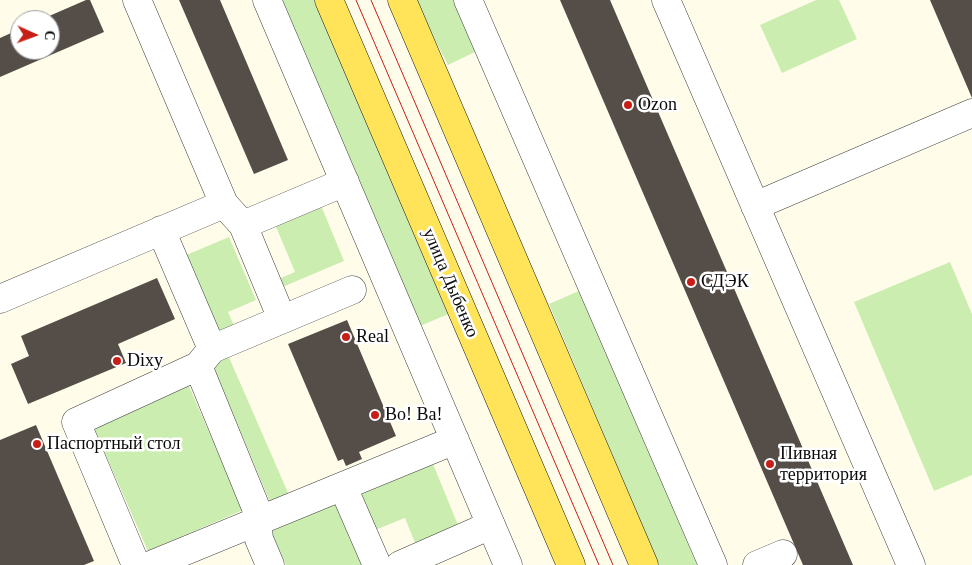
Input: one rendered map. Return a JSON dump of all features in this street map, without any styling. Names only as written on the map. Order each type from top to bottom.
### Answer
[{"type":"main road","name":"улица Дыбенко","points":[[329,0],[572,565]]},
{"type":"main road","points":[[402,0],[644,565]]},
{"type":"street","points":[[137,0],[224,204],[243,225],[282,319]]},
{"type":"street","points":[[267,0],[508,565]]},
{"type":"street","points":[[468,0],[713,565]]},
{"type":"street","points":[[666,0],[911,565]]},
{"type":"street","points":[[755,206],[972,113]]},
{"type":"street","points":[[243,225],[345,182]]},
{"type":"street","points":[[0,299],[224,204]]},
{"type":"street","points":[[161,230],[256,508],[259,539],[270,565]]},
{"type":"street","points":[[136,565],[76,422],[282,319],[352,290]]},
{"type":"street","points":[[151,565],[455,440]]},
{"type":"street","points":[[343,487],[377,565]]},
{"type":"street","points":[[400,565],[491,525]]},
{"type":"street","points":[[757,565],[782,554]]},
{"type":"green space","points":[[280,0],[318,0],[451,313],[420,326]]},
{"type":"green space","points":[[414,0],[453,0],[475,52],[448,65]]},
{"type":"green space","points":[[816,0],[839,0],[857,39],[782,73],[760,25]]},
{"type":"green space","points":[[320,203],[344,261],[280,288],[276,280],[295,272],[274,222]]},
{"type":"green space","points":[[229,237],[256,300],[228,312],[235,328],[219,336],[184,256]]},
{"type":"green space","points":[[950,262],[972,314],[972,475],[934,491],[854,302]]},
{"type":"green space","points":[[581,290],[697,565],[659,565],[549,304]]},
{"type":"green space","points":[[228,355],[289,495],[270,502],[214,368]]},
{"type":"green space","points":[[188,384],[243,510],[148,551],[93,426]]},
{"type":"green space","points":[[433,464],[458,525],[415,543],[405,518],[370,532],[355,497]]},
{"type":"green space","points":[[343,501],[366,565],[286,565],[271,531]]},
{"type":"building","points":[[90,0],[104,32],[60,51],[60,11]]},
{"type":"building","points":[[179,0],[220,0],[288,160],[254,174]]},
{"type":"building","points":[[560,0],[610,0],[853,565],[803,565]]},
{"type":"building","points":[[930,0],[972,0],[972,98]]},
{"type":"building","points":[[10,34],[10,60],[39,60],[0,77],[0,38]]},
{"type":"building","points":[[157,278],[175,319],[118,344],[126,363],[28,404],[11,364],[29,356],[21,336]]},
{"type":"building","points":[[347,320],[396,436],[359,452],[362,459],[346,466],[343,459],[338,461],[288,344]]},
{"type":"building","points":[[36,425],[94,561],[84,565],[0,565],[0,440]]},
{"type":"tram line","points":[[356,0],[599,565]]},
{"type":"tram line","points":[[371,0],[613,565]]},
{"type":"place","name":"Ozon","points":[[628,105]]},
{"type":"place","name":"СДЭК","points":[[691,282]]},
{"type":"place","name":"Real","points":[[346,337]]},
{"type":"place","name":"Dixy","points":[[117,361]]},
{"type":"place","name":"Во! Ва!","points":[[375,415]]},
{"type":"place","name":"Паспортный стол","points":[[37,444]]},
{"type":"place","name":"Пивная территория","points":[[770,464]]}]
